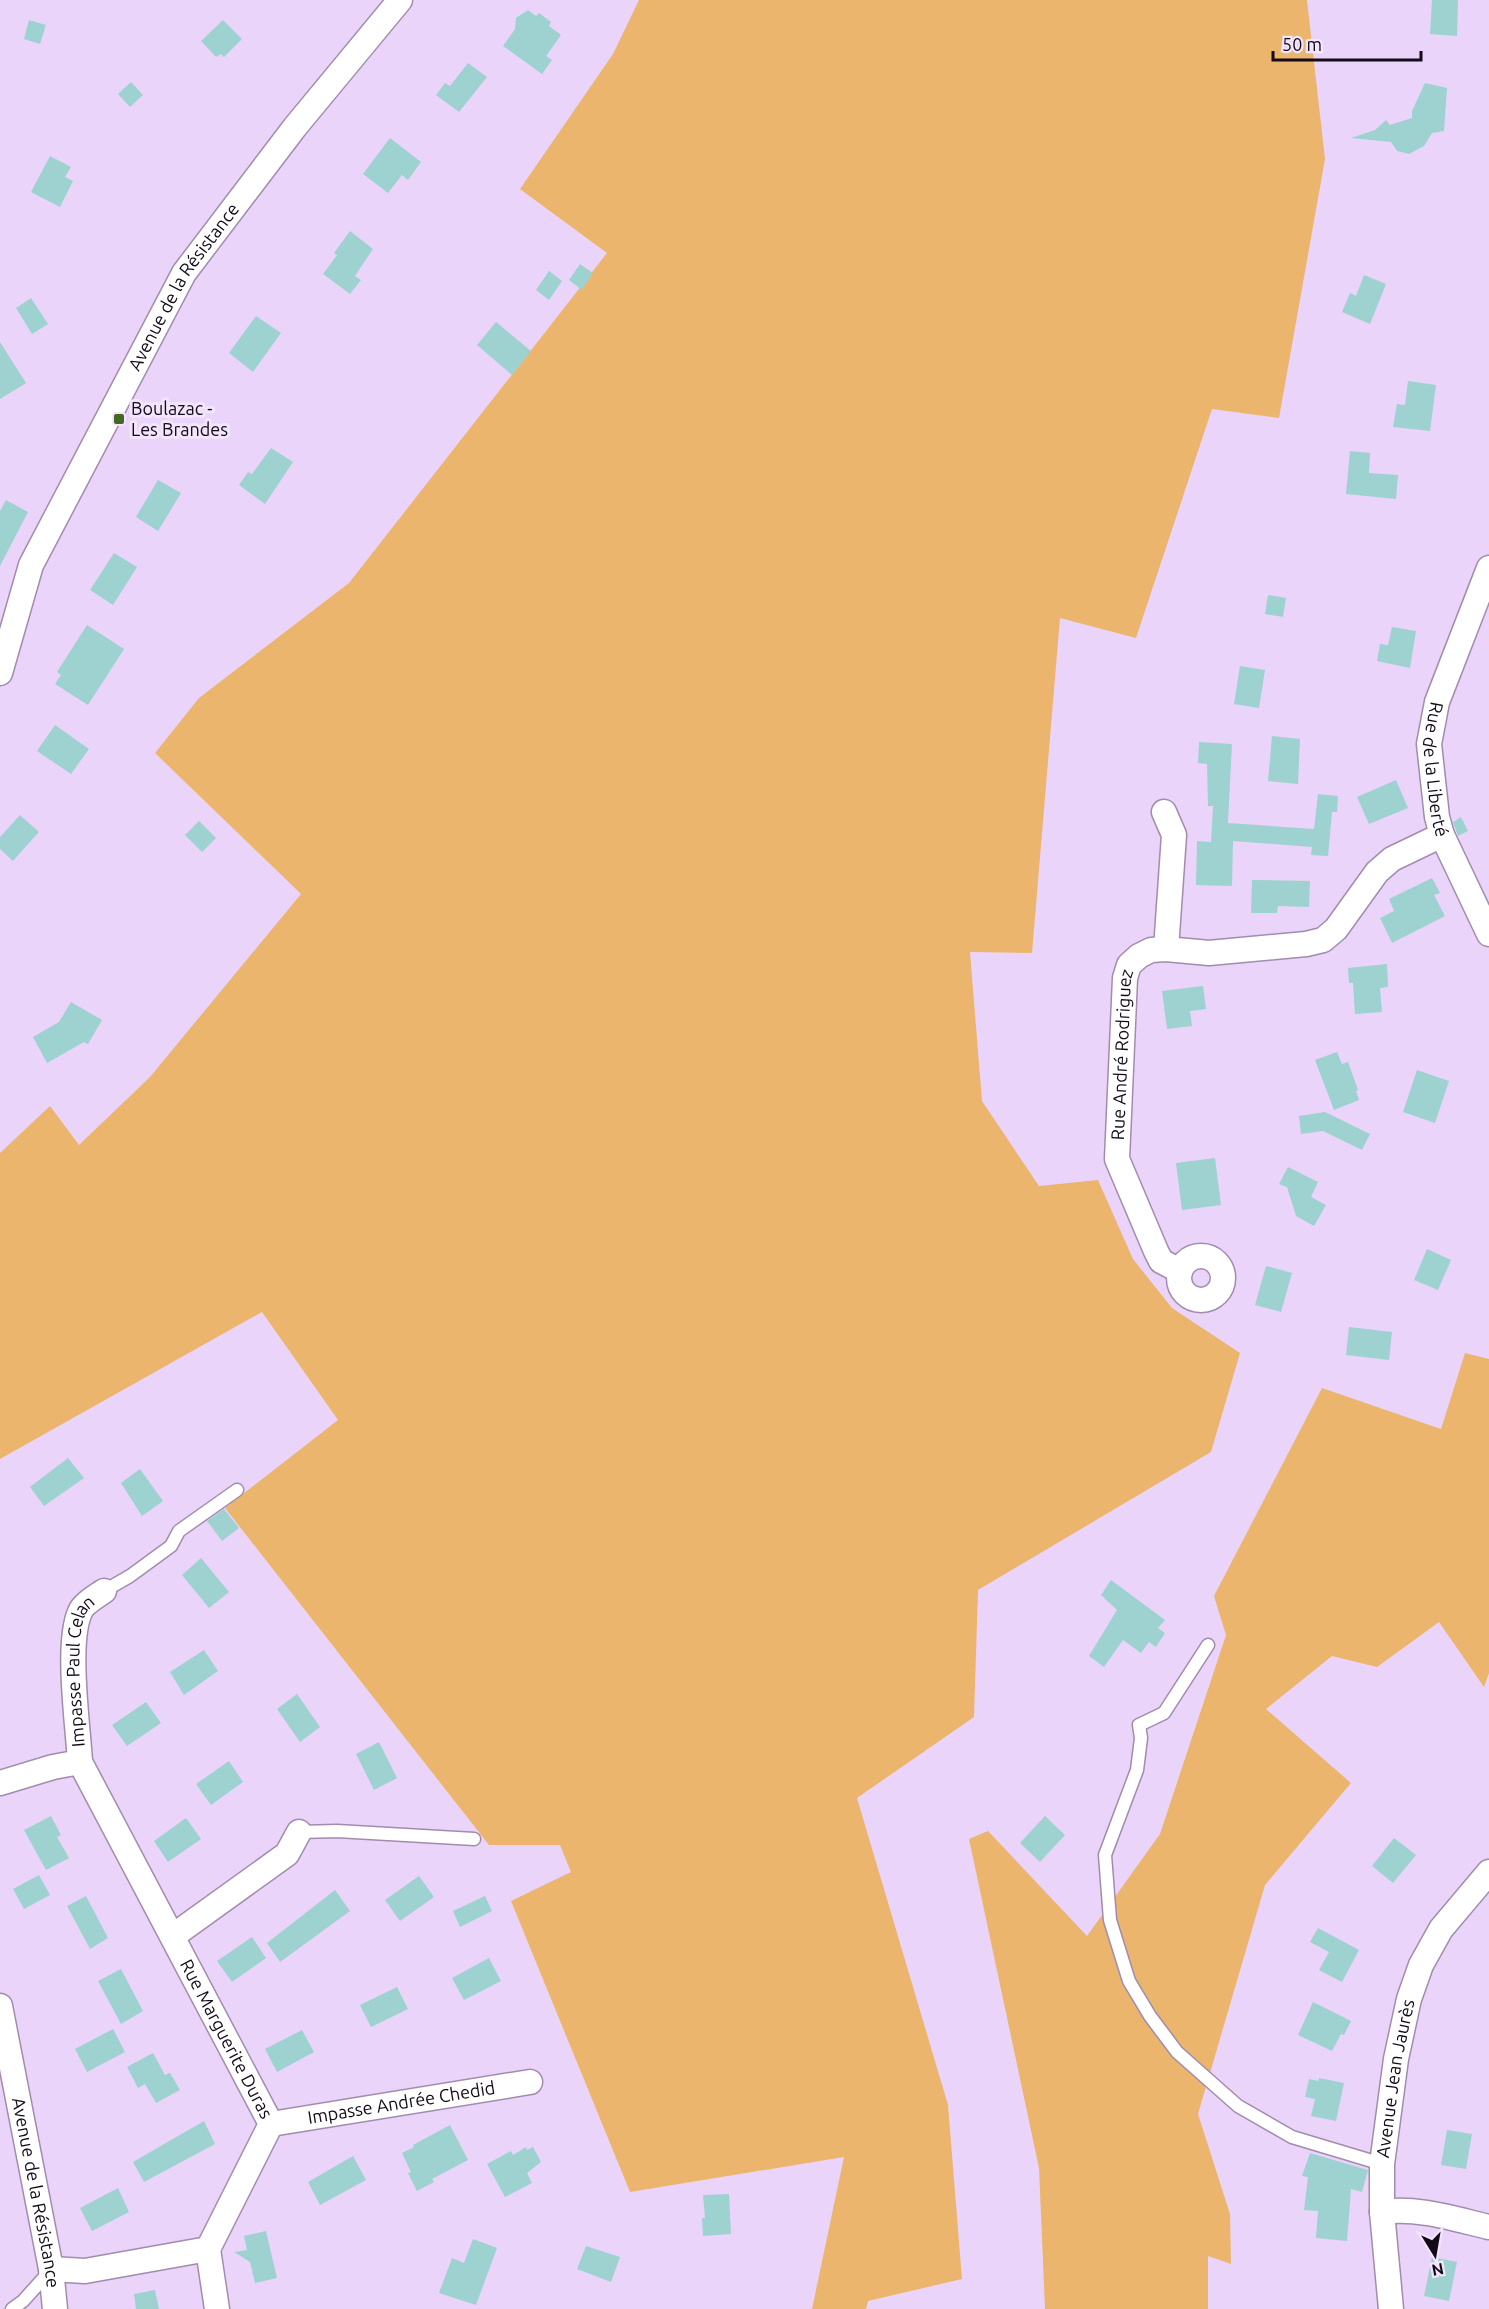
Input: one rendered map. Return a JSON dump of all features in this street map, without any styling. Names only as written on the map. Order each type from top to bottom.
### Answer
[{"type":"street","name":"Avenue de la Résistance","points":[[0,673],[30,565],[184,273],[296,127],[400,0]]},
{"type":"street","name":"Rue de la Liberté","points":[[1489,568],[1437,702],[1429,744],[1437,817],[1442,835],[1489,933]]},
{"type":"street","points":[[1164,812],[1174,835],[1166,949]]},
{"type":"street","name":"Rue André Rodriguez","points":[[1180,1271],[1161,1261],[1155,1251],[1117,1159],[1125,978],[1129,965],[1138,956],[1151,950],[1209,953],[1306,944],[1323,940],[1336,929],[1377,872],[1392,859],[1442,835]]},
{"type":"street","name":"Impasse Paul Celan","points":[[81,1762],[73,1647],[75,1627],[80,1610],[104,1591]]},
{"type":"street","points":[[0,1783],[53,1767],[81,1762]]},
{"type":"street","name":"Rue Marguerite Duras","points":[[81,1762],[271,2124],[208,2249]]},
{"type":"street","points":[[173,1936],[286,1854],[299,1832]]},
{"type":"street","name":"Avenue Jean Jaurès","points":[[1391,2309],[1382,2212],[1382,2164],[1396,2059],[1409,1999],[1418,1973],[1441,1929],[1489,1872]]},
{"type":"street","name":"Avenue de la Résistance","points":[[0,2006],[51,2269],[55,2309]]},
{"type":"street","name":"Impasse Andrée Chedid","points":[[271,2124],[530,2082]]},
{"type":"street","points":[[1382,2212],[1418,2211],[1489,2227]]},
{"type":"street","points":[[51,2269],[85,2271],[208,2249],[217,2309]]},
{"type":"lane","points":[[104,1591],[130,1576],[171,1546],[179,1532],[237,1490]]},
{"type":"lane","points":[[1208,1645],[1164,1713],[1139,1725],[1141,1738],[1137,1770],[1105,1855],[1110,1920],[1129,1981],[1150,2016],[1177,2052],[1238,2106],[1292,2137],[1382,2164]]},
{"type":"lane","points":[[299,1832],[337,1831],[474,1839]]},
{"type":"lane","points":[[12,2309],[23,2301],[51,2269]]},
{"type":"shaded area","points":[[639,0],[1307,0],[1325,159],[1279,418],[1212,409],[1136,638],[1060,618],[1032,953],[970,952],[982,1101],[1039,1186],[1098,1180],[1133,1259],[1172,1308],[1240,1353],[1211,1452],[978,1590],[974,1717],[857,1798],[948,2105],[962,2279],[868,2301],[866,2309],[812,2309],[844,2157],[630,2192],[511,1901],[571,1872],[560,1845],[489,1845],[225,1508],[338,1420],[262,1312],[0,1459],[0,1153],[50,1106],[79,1145],[150,1077],[301,894],[155,753],[199,698],[349,583],[607,253],[520,189],[613,54]]},
{"type":"shaded area","points":[[1465,1353],[1489,1359],[1489,1673],[1484,1687],[1439,1622],[1377,1667],[1332,1656],[1266,1709],[1351,1783],[1265,1885],[1198,2114],[1230,2214],[1231,2264],[1208,2256],[1208,2309],[1045,2309],[1039,2168],[969,1839],[988,1831],[1087,1936],[1160,1834],[1226,1635],[1214,1596],[1322,1388],[1441,1429]]},
{"type":"building","points":[[1432,0],[1458,0],[1457,36],[1430,34]]},
{"type":"building","points":[[528,10],[536,16],[539,13],[551,22],[549,26],[561,35],[546,56],[552,60],[542,74],[503,46],[515,29],[516,18]]},
{"type":"building","points":[[29,20],[46,25],[40,44],[24,39]]},
{"type":"building","points":[[223,20],[242,39],[224,57],[221,54],[216,57],[201,41]]},
{"type":"building","points":[[468,63],[487,77],[459,112],[436,95],[445,83],[450,86]]},
{"type":"building","points":[[131,82],[143,95],[130,107],[118,94]]},
{"type":"building","points":[[1425,83],[1447,88],[1444,131],[1432,133],[1424,146],[1409,154],[1397,151],[1391,142],[1351,138],[1375,130],[1386,120],[1390,125],[1412,118],[1412,111]]},
{"type":"building","points":[[390,138],[421,162],[408,180],[402,175],[388,193],[363,174]]},
{"type":"building","points":[[50,156],[71,167],[65,177],[73,181],[60,207],[31,192]]},
{"type":"building","points":[[350,231],[373,249],[355,276],[361,280],[350,294],[323,274],[337,255],[334,253]]},
{"type":"building","points":[[580,264],[593,273],[582,290],[569,280]]},
{"type":"building","points":[[549,271],[562,281],[549,300],[536,290]]},
{"type":"building","points":[[1364,275],[1386,284],[1370,324],[1342,312],[1350,293],[1356,296]]},
{"type":"building","points":[[31,298],[48,324],[32,334],[16,308]]},
{"type":"building","points":[[256,316],[281,333],[253,372],[229,353]]},
{"type":"building","points":[[496,322],[531,351],[512,375],[477,345]]},
{"type":"building","points":[[0,342],[26,383],[0,399]]},
{"type":"building","points":[[1408,381],[1436,385],[1430,431],[1393,427],[1397,404],[1405,405]]},
{"type":"building","points":[[271,448],[293,462],[265,504],[239,485],[248,472],[252,474]]},
{"type":"building","points":[[1350,451],[1370,453],[1369,473],[1398,475],[1396,499],[1346,494]]},
{"type":"building","points":[[158,480],[181,493],[158,531],[136,517]]},
{"type":"building","points":[[6,500],[28,512],[0,566],[0,511]]},
{"type":"building","points":[[114,553],[137,567],[113,605],[90,590]]},
{"type":"building","points":[[1268,595],[1286,598],[1283,617],[1265,614]]},
{"type":"building","points":[[87,625],[124,649],[88,705],[55,684],[61,675],[57,672]]},
{"type":"building","points":[[1392,627],[1416,631],[1410,668],[1377,661],[1380,644],[1388,645]]},
{"type":"building","points":[[1240,666],[1265,670],[1259,708],[1234,704]]},
{"type":"building","points":[[55,725],[89,749],[71,774],[37,751]]},
{"type":"building","points":[[1272,736],[1300,739],[1298,784],[1268,781]]},
{"type":"building","points":[[1199,742],[1232,744],[1228,823],[1314,829],[1318,794],[1338,796],[1337,812],[1332,812],[1328,856],[1311,855],[1312,847],[1233,841],[1232,886],[1196,885],[1197,841],[1211,842],[1213,806],[1208,806],[1207,764],[1198,763]]},
{"type":"building","points":[[1396,780],[1408,808],[1369,824],[1357,797]]},
{"type":"building","points":[[20,815],[39,832],[13,861],[0,849],[0,837]]},
{"type":"building","points":[[1461,817],[1468,831],[1458,836],[1453,822]]},
{"type":"building","points":[[199,821],[216,838],[202,852],[185,835]]},
{"type":"building","points":[[1432,878],[1440,893],[1434,895],[1445,916],[1392,943],[1380,918],[1394,911],[1389,899]]},
{"type":"building","points":[[1252,880],[1310,881],[1309,907],[1278,906],[1277,913],[1251,913]]},
{"type":"building","points":[[1387,964],[1388,987],[1380,988],[1382,1012],[1355,1014],[1353,983],[1349,983],[1348,968]]},
{"type":"building","points":[[1203,986],[1206,1009],[1190,1011],[1192,1026],[1167,1029],[1162,991]]},
{"type":"building","points":[[71,1002],[102,1020],[88,1044],[84,1042],[47,1063],[33,1037],[59,1022]]},
{"type":"building","points":[[1337,1052],[1342,1064],[1348,1062],[1358,1090],[1356,1091],[1359,1100],[1334,1110],[1315,1060]]},
{"type":"building","points":[[1417,1070],[1449,1081],[1435,1123],[1403,1112]]},
{"type":"building","points":[[1325,1112],[1370,1134],[1362,1150],[1323,1131],[1301,1134],[1299,1116]]},
{"type":"building","points":[[1215,1158],[1221,1205],[1182,1210],[1176,1163]]},
{"type":"building","points":[[1288,1167],[1318,1182],[1311,1197],[1326,1205],[1314,1226],[1296,1216],[1287,1187],[1279,1184]]},
{"type":"building","points":[[1427,1249],[1451,1260],[1438,1290],[1414,1280]]},
{"type":"building","points":[[1266,1266],[1292,1273],[1281,1312],[1255,1305]]},
{"type":"building","points":[[1349,1327],[1392,1332],[1389,1360],[1346,1355]]},
{"type":"building","points":[[68,1458],[84,1478],[44,1506],[30,1487]]},
{"type":"building","points":[[140,1469],[163,1501],[142,1516],[121,1483]]},
{"type":"building","points":[[224,1509],[239,1528],[222,1541],[207,1521]]},
{"type":"building","points":[[201,1558],[229,1592],[209,1608],[182,1575]]},
{"type":"building","points":[[1111,1580],[1165,1620],[1158,1628],[1165,1633],[1156,1647],[1149,1642],[1141,1653],[1123,1640],[1104,1667],[1089,1656],[1117,1610],[1101,1595]]},
{"type":"building","points":[[204,1650],[218,1671],[184,1695],[170,1672]]},
{"type":"building","points":[[297,1694],[320,1727],[300,1742],[277,1709]]},
{"type":"building","points":[[146,1702],[161,1723],[127,1746],[112,1725]]},
{"type":"building","points":[[379,1742],[397,1778],[374,1790],[356,1754]]},
{"type":"building","points":[[229,1761],[243,1782],[211,1805],[196,1784]]},
{"type":"building","points":[[51,1816],[61,1835],[57,1837],[69,1858],[46,1870],[24,1830]]},
{"type":"building","points":[[1045,1816],[1065,1835],[1040,1862],[1020,1843]]},
{"type":"building","points":[[186,1818],[201,1839],[168,1862],[154,1841]]},
{"type":"building","points":[[1394,1838],[1416,1855],[1393,1883],[1372,1866]]},
{"type":"building","points":[[39,1875],[50,1895],[24,1909],[13,1889]]},
{"type":"building","points":[[419,1876],[434,1897],[400,1921],[385,1900]]},
{"type":"building","points":[[335,1890],[350,1911],[280,1962],[267,1943]]},
{"type":"building","points":[[86,1896],[108,1938],[90,1949],[67,1906]]},
{"type":"building","points":[[485,1896],[492,1911],[460,1927],[453,1911]]},
{"type":"building","points":[[1318,1928],[1359,1950],[1342,1982],[1319,1970],[1329,1952],[1310,1942]]},
{"type":"building","points":[[252,1937],[266,1958],[232,1982],[217,1961]]},
{"type":"building","points":[[489,1958],[501,1981],[464,2000],[452,1978]]},
{"type":"building","points":[[121,1969],[143,2011],[121,2024],[98,1981]]},
{"type":"building","points":[[397,1987],[408,2009],[371,2027],[360,2005]]},
{"type":"building","points":[[1313,2002],[1351,2021],[1332,2051],[1298,2035]]},
{"type":"building","points":[[113,2029],[125,2052],[87,2072],[75,2049]]},
{"type":"building","points":[[302,2030],[314,2052],[277,2072],[265,2049]]},
{"type":"building","points":[[153,2053],[165,2075],[170,2073],[180,2090],[156,2103],[145,2084],[138,2088],[127,2067]]},
{"type":"building","points":[[1319,2078],[1344,2083],[1336,2121],[1311,2116],[1315,2099],[1305,2097],[1309,2079],[1318,2081]]},
{"type":"building","points":[[204,2121],[215,2144],[144,2182],[133,2162]]},
{"type":"building","points":[[450,2125],[468,2160],[432,2179],[434,2182],[417,2191],[402,2153]]},
{"type":"building","points":[[1447,2130],[1472,2134],[1466,2169],[1441,2165]]},
{"type":"building","points":[[526,2147],[527,2150],[533,2147],[541,2162],[527,2173],[532,2183],[505,2197],[487,2164],[511,2151],[513,2155]]},
{"type":"building","points":[[1310,2153],[1368,2170],[1362,2192],[1351,2189],[1347,2241],[1316,2238],[1318,2211],[1304,2210],[1308,2177],[1302,2176]]},
{"type":"building","points":[[353,2156],[366,2180],[320,2205],[308,2182]]},
{"type":"building","points":[[118,2188],[129,2212],[92,2231],[80,2208]]},
{"type":"building","points":[[729,2194],[731,2234],[703,2236],[702,2218],[705,2218],[703,2195]]},
{"type":"building","points":[[266,2231],[277,2278],[255,2283],[250,2262],[234,2252],[247,2250],[244,2236]]},
{"type":"building","points":[[473,2239],[497,2248],[476,2305],[439,2293],[452,2258],[464,2263]]},
{"type":"building","points":[[586,2246],[620,2257],[611,2282],[577,2269]]},
{"type":"building","points":[[1432,2257],[1457,2262],[1449,2301],[1424,2296]]},
{"type":"building","points":[[155,2290],[159,2309],[136,2309],[134,2294]]},
{"type":"place","name":"Boulazac - Les Brandes","points":[[119,419]]}]
